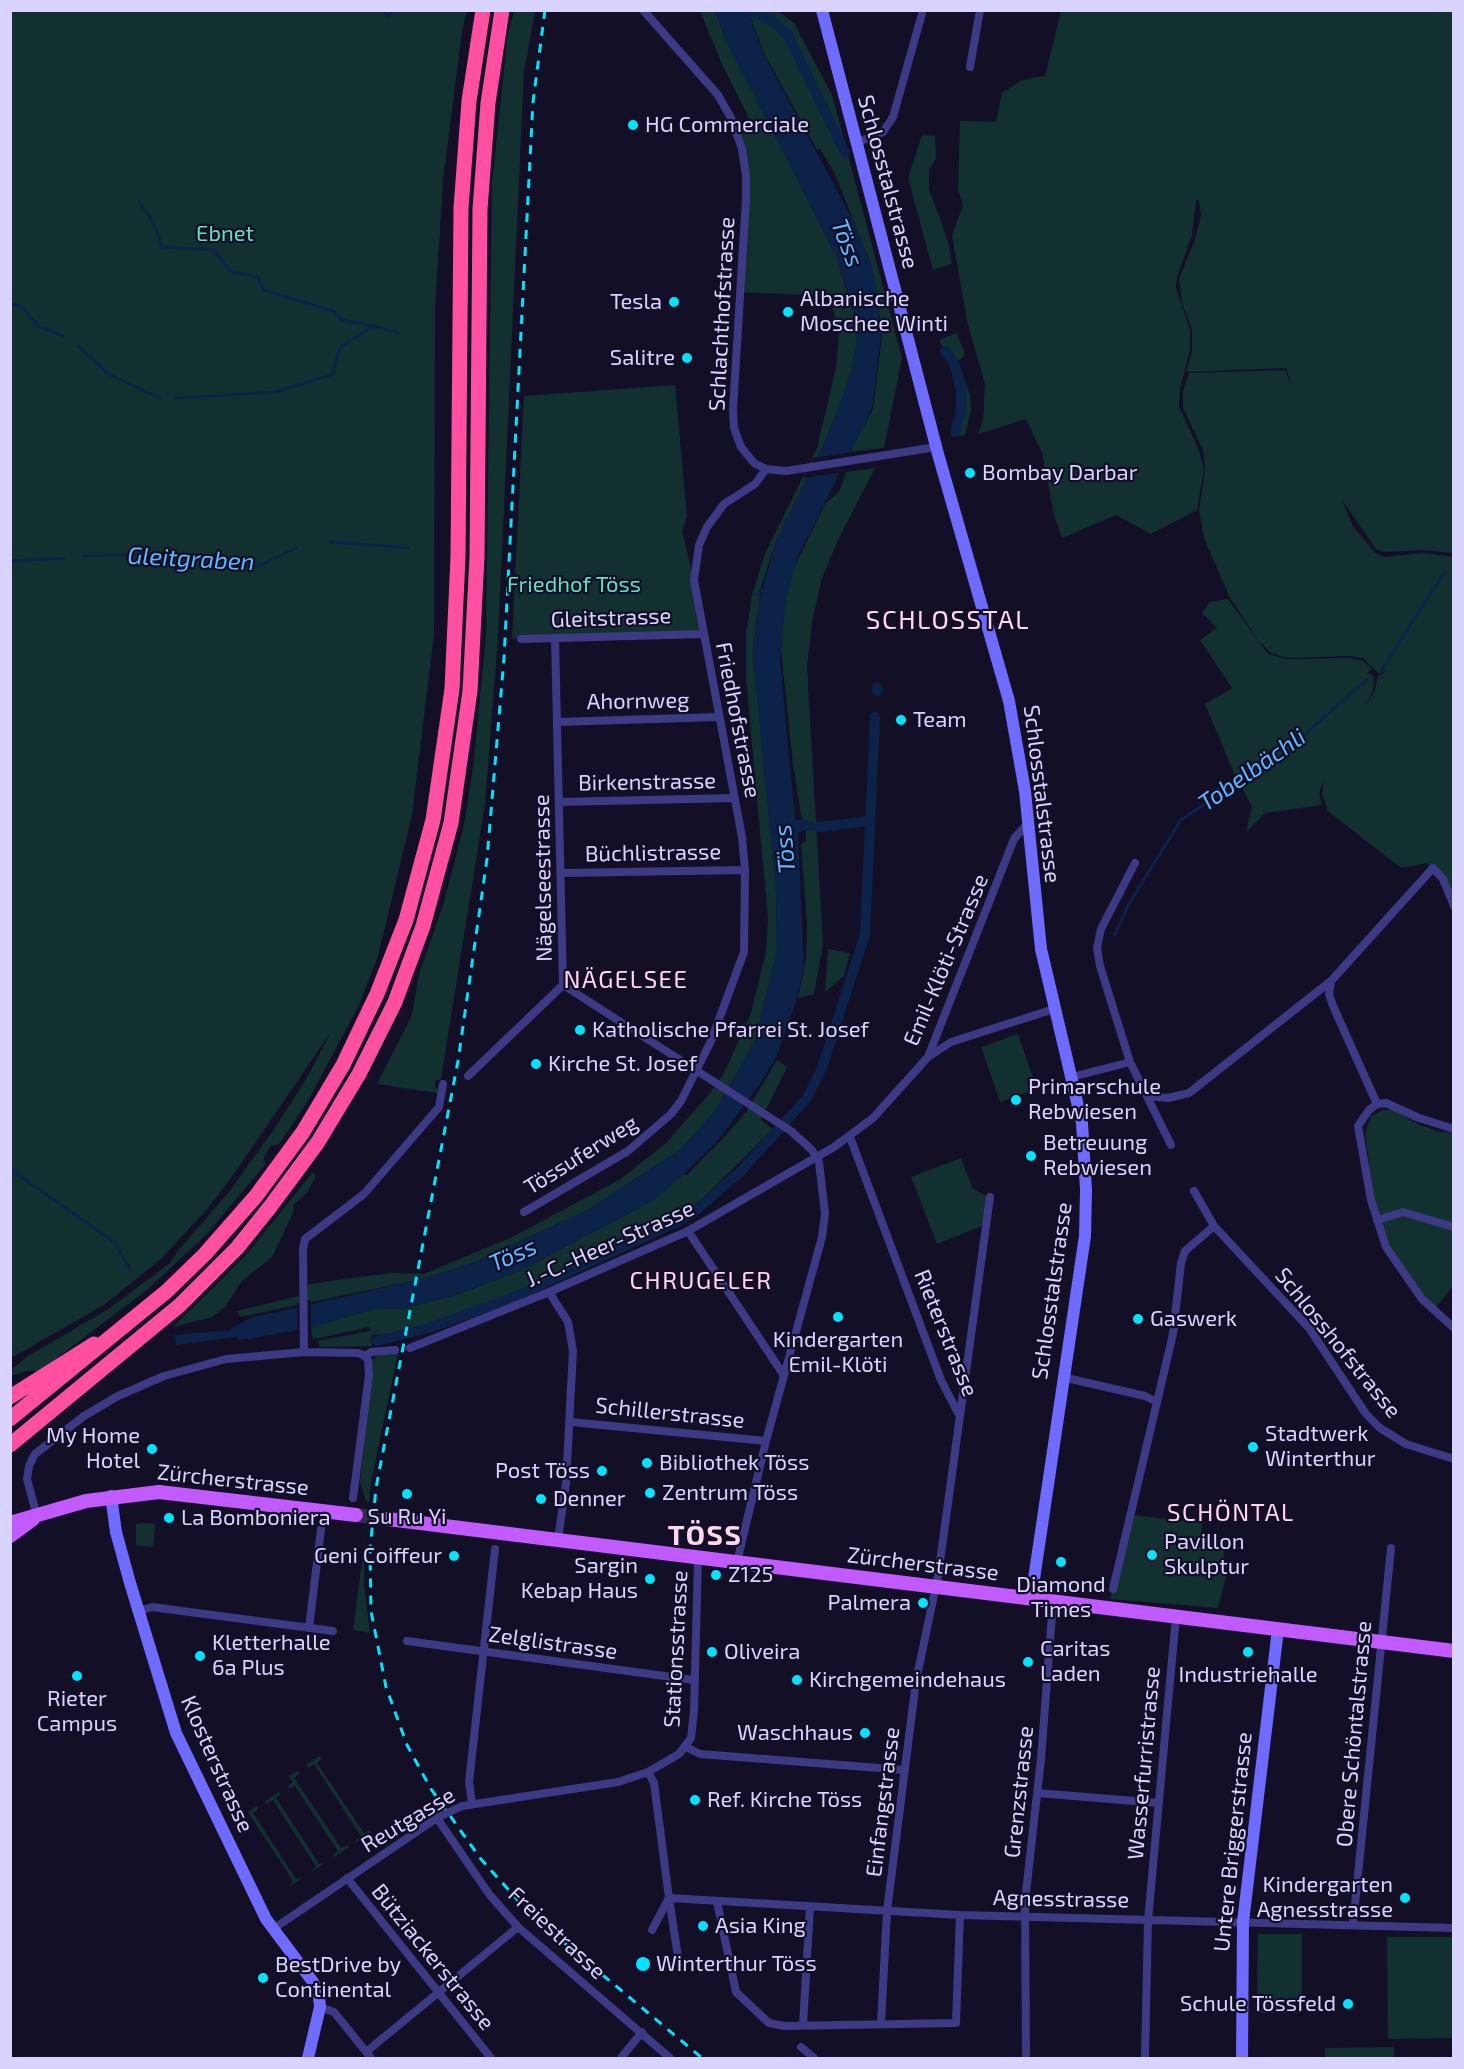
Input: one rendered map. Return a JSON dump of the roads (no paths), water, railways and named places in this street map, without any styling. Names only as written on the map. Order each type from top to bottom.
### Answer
[{"type":"highway","points":[[10,1419],[128,1326],[167,1291],[222,1235],[272,1175],[307,1125],[343,1065],[374,1002],[397,945],[421,870],[442,768],[453,672],[459,531],[461,208],[469,100],[483,10]]},
{"type":"highway","points":[[10,1445],[180,1305],[237,1248],[270,1208],[318,1142],[355,1082],[395,1002],[420,935],[451,824],[470,691],[477,557],[480,209],[488,103],[502,10]]},
{"type":"highway","points":[[10,1397],[76,1354],[128,1326]]},
{"type":"main road","name":"Schlosstalstrasse","points":[[822,10],[936,447],[1009,701],[1021,760],[1036,919],[1054,1009],[1082,1123],[1086,1191],[1084,1236],[1031,1599]]},
{"type":"main road","name":"Zürcherstrasse","points":[[10,1523],[111,1496],[159,1491],[356,1515]]},
{"type":"main road","name":"Klosterstrasse","points":[[111,1496],[116,1532],[176,1733],[273,1929],[313,1982],[319,2001]]},
{"type":"main road","name":"Zürcherstrasse","points":[[10,1536],[37,1516]]},
{"type":"main road","name":"Zürcherstrasse","points":[[388,1519],[559,1532],[698,1558],[1454,1651]]},
{"type":"main road","name":"Untere Briggerstrasse","points":[[1242,2058],[1243,1922],[1278,1629]]},
{"type":"main road","points":[[308,2058],[319,2001]]},
{"type":"street","name":"Schlachthofstrasse","points":[[643,10],[718,95],[739,135],[745,163],[746,187],[732,409],[734,428],[741,447],[754,463],[766,469]]},
{"type":"street","points":[[856,143],[883,132],[893,117],[923,10]]},
{"type":"street","points":[[970,67],[980,10]]},
{"type":"street","points":[[766,469],[794,470],[936,447]]},
{"type":"street","name":"Friedhofstrasse","points":[[695,1069],[711,1041],[744,952],[745,870],[694,580],[696,560],[702,537],[724,504],[755,484],[766,469]]},
{"type":"street","name":"Gleitstrasse","points":[[521,639],[703,634]]},
{"type":"street","name":"Nägelseestrasse","points":[[468,1076],[563,985],[555,638]]},
{"type":"street","name":"Ahornweg","points":[[558,722],[719,717]]},
{"type":"street","name":"Birkenstrasse","points":[[560,802],[734,798]]},
{"type":"street","name":"Emil-Klöti-Strasse","points":[[816,1157],[850,1137],[873,1118],[928,1057],[1014,839],[1028,823]]},
{"type":"street","points":[[1135,863],[1101,929],[1097,948],[1100,966],[1130,1062],[1171,1144]]},
{"type":"street","points":[[1148,1096],[1168,1098],[1189,1092],[1331,981],[1433,868],[1443,879],[1454,906]]},
{"type":"street","name":"Büchlistrasse","points":[[562,873],[745,870]]},
{"type":"street","points":[[1331,981],[1329,994],[1333,1006],[1377,1104]]},
{"type":"street","points":[[563,985],[791,1131],[816,1157],[820,1169],[825,1213],[822,1237],[783,1374],[737,1562]]},
{"type":"street","points":[[928,1057],[951,1042],[1054,1009]]},
{"type":"street","points":[[1072,1077],[1130,1062]]},
{"type":"street","name":"Tössuferweg","points":[[524,1212],[628,1151],[662,1123],[681,1101],[695,1069]]},
{"type":"street","points":[[304,1352],[303,1250],[305,1239],[371,1185],[439,1107],[443,1084]]},
{"type":"street","points":[[1454,1129],[1419,1118],[1398,1106],[1386,1103],[1377,1104],[1362,1117],[1358,1126],[1377,1220],[1386,1247],[1399,1269],[1433,1311],[1454,1328]]},
{"type":"street","name":"Rieterstrasse","points":[[850,1137],[941,1380],[958,1413],[936,1588]]},
{"type":"street","name":"J.-C.-Heer-Strasse","points":[[410,1348],[549,1292],[688,1231],[816,1157]]},
{"type":"street","name":"Schlosshofstrasse","points":[[1194,1191],[1214,1226],[1309,1328],[1366,1414],[1380,1428],[1406,1444],[1454,1459]]},
{"type":"street","points":[[958,1413],[990,1197]]},
{"type":"street","points":[[1377,1220],[1402,1212],[1454,1227]]},
{"type":"street","points":[[1113,1589],[1173,1334],[1185,1251],[1214,1226]]},
{"type":"street","points":[[688,1231],[783,1374]]},
{"type":"street","points":[[549,1292],[568,1322],[573,1351],[566,1483],[559,1532]]},
{"type":"street","points":[[365,1356],[371,1352],[395,1350]]},
{"type":"street","points":[[37,1516],[27,1484],[30,1461],[40,1448],[84,1416],[118,1396],[196,1366],[259,1354],[358,1353],[368,1360],[369,1375],[353,1498]]},
{"type":"street","points":[[1062,1377],[1145,1396],[1157,1402]]},
{"type":"street","name":"Schillerstrasse","points":[[570,1422],[766,1441]]},
{"type":"street","points":[[309,1628],[321,1529]]},
{"type":"street","name":"Obere Schöntalstrasse","points":[[1353,1924],[1391,1548]]},
{"type":"street","points":[[471,1803],[468,1782],[495,1549]]},
{"type":"street","name":"Stationsstrasse","points":[[648,1772],[670,1760],[686,1747],[694,1724],[698,1558]]},
{"type":"street","name":"Einfangstrasse","points":[[881,2024],[887,1911],[916,1681],[936,1588]]},
{"type":"street","name":"Grenzstrasse","points":[[1026,2058],[1025,1916],[1053,1602]]},
{"type":"street","points":[[138,1611],[152,1607],[333,1631]]},
{"type":"street","name":"Wasserfurristrasse","points":[[1145,2058],[1148,1920],[1176,1616]]},
{"type":"street","name":"Zelglistrasse","points":[[407,1641],[694,1680]]},
{"type":"street","points":[[686,1747],[700,1754],[905,1770]]},
{"type":"street","points":[[648,1772],[654,1783],[678,1957]]},
{"type":"street","name":"Reutgasse","points":[[273,1929],[437,1818],[471,1803],[618,1782],[648,1772]]},
{"type":"street","points":[[1037,1793],[1159,1803]]},
{"type":"street","name":"Freiestrasse","points":[[437,1818],[489,1894],[518,1927],[642,2032],[669,2058]]},
{"type":"street","name":"Bütziackerstrasse","points":[[347,1878],[491,2058]]},
{"type":"street","points":[[652,1930],[669,1898]]},
{"type":"street","name":"Agnesstrasse","points":[[669,1898],[960,1915],[1454,1928]]},
{"type":"street","points":[[717,1902],[724,1943],[739,1997],[773,2025],[956,2023],[960,1915]]},
{"type":"street","points":[[802,2025],[810,1907]]},
{"type":"street","points":[[369,2055],[439,1992],[518,1927]]},
{"type":"street","name":"Klosterstrasse","points":[[319,2001],[334,2012],[369,2055]]},
{"type":"street","points":[[621,2058],[642,2032]]},
{"type":"street","points":[[801,2047],[814,2058]]},
{"type":"water","name":"Töss","points":[[715,11],[751,11],[751,19],[763,53],[854,222],[870,261],[876,288],[881,336],[872,409],[797,558],[785,606],[780,659],[795,820],[805,824],[806,829],[798,833],[804,966],[797,998],[778,1053],[760,1084],[716,1143],[670,1187],[652,1201],[521,1270],[458,1294],[401,1309],[378,1308],[314,1327],[254,1338],[239,1340],[237,1337],[176,1345],[174,1335],[229,1330],[250,1318],[422,1279],[470,1264],[588,1210],[681,1149],[715,1111],[756,1039],[777,951],[776,891],[753,654],[759,601],[777,538],[822,448],[841,402],[851,372],[857,340],[851,301],[836,256],[724,36]]},
{"type":"waterway","points":[[382,10],[388,16],[392,12]]},
{"type":"waterway","points":[[749,10],[771,20],[788,35],[845,153]]},
{"type":"waterway","points":[[139,202],[154,224],[162,247],[214,250],[232,272],[258,277],[263,290],[333,311],[342,320],[374,326]]},
{"type":"waterway","points":[[10,304],[21,306],[38,326],[63,336]]},
{"type":"waterway","points":[[176,398],[276,392],[333,374],[340,347],[374,326],[398,333]]},
{"type":"waterway","points":[[78,346],[110,375],[160,398]]},
{"type":"waterway","points":[[945,351],[954,363],[961,390],[961,410],[955,432]]},
{"type":"waterway","points":[[331,542],[408,548]]},
{"type":"waterway","name":"Gleitgraben","points":[[83,556],[173,553],[259,566],[296,548]]},
{"type":"waterway","points":[[10,561],[64,558]]},
{"type":"waterway","points":[[1382,670],[1445,571]]},
{"type":"waterway","points":[[756,595],[764,589]]},
{"type":"waterway","name":"Tobelbächli","points":[[1115,934],[1130,902],[1181,820],[1242,779],[1268,753],[1303,736],[1367,679]]},
{"type":"waterway","points":[[377,1341],[432,1327],[512,1298],[677,1222],[696,1210],[741,1171],[807,1098],[822,1068],[865,934],[875,717]]},
{"type":"waterway","name":"Töss","points":[[793,824],[820,827],[870,821]]},
{"type":"waterway","points":[[10,1169],[114,1242],[130,1269]]},
{"type":"tunnel","points":[[356,1515],[388,1519]]},
{"type":"railway","points":[[545,10],[533,102],[504,658],[487,859],[458,1061],[376,1488],[370,1550],[371,1611],[386,1687],[407,1745],[431,1789],[480,1858],[531,1915],[702,2058]]},
{"type":"place","name":"HG Commerciale","points":[[633,125]]},
{"type":"place","name":"Tesla","points":[[674,302]]},
{"type":"place","name":"Albanische Moschee Winti","points":[[788,312]]},
{"type":"place","name":"Salitre","points":[[687,358]]},
{"type":"place","name":"Bombay Darbar","points":[[970,473]]},
{"type":"place","name":"Team","points":[[901,720]]},
{"type":"place","name":"Katholische Pfarrei St. Josef","points":[[580,1030]]},
{"type":"place","name":"Kirche St. Josef","points":[[536,1064]]},
{"type":"place","name":"Primarschule Rebwiesen","points":[[1016,1100]]},
{"type":"place","name":"Betreuung Rebwiesen","points":[[1031,1156]]},
{"type":"place","name":"Kindergarten Emil-Klöti","points":[[838,1317]]},
{"type":"place","name":"Gaswerk","points":[[1138,1319]]},
{"type":"place","name":"Stadtwerk Winterthur","points":[[1253,1447]]},
{"type":"place","name":"My Home Hotel","points":[[152,1449]]},
{"type":"place","name":"Bibliothek Töss","points":[[647,1463]]},
{"type":"place","name":"Post Töss","points":[[602,1471]]},
{"type":"place","name":"Zentrum Töss","points":[[650,1493]]},
{"type":"place","name":"Su Ru Yi","points":[[407,1494]]},
{"type":"place","name":"Denner","points":[[541,1499]]},
{"type":"place","name":"La Bomboniera","points":[[169,1518]]},
{"type":"place","name":"Pavillon Skulptur","points":[[1152,1555]]},
{"type":"place","name":"Geni Coiffeur","points":[[454,1556]]},
{"type":"place","name":"Diamond Times","points":[[1061,1562]]},
{"type":"place","name":"Z125","points":[[716,1575]]},
{"type":"place","name":"Sargin Kebap Haus","points":[[650,1579]]},
{"type":"place","name":"Palmera","points":[[923,1603]]},
{"type":"place","name":"Oliveira","points":[[712,1652]]},
{"type":"place","name":"Industriehalle","points":[[1248,1652]]},
{"type":"place","name":"Kletterhalle 6a Plus","points":[[200,1656]]},
{"type":"place","name":"Caritas Laden","points":[[1028,1662]]},
{"type":"place","name":"Rieter Campus","points":[[77,1676]]},
{"type":"place","name":"Kirchgemeindehaus","points":[[797,1680]]},
{"type":"place","name":"Waschhaus","points":[[865,1733]]},
{"type":"place","name":"Ref. Kirche Töss","points":[[695,1800]]},
{"type":"place","name":"Kindergarten Agnesstrasse","points":[[1405,1898]]},
{"type":"place","name":"Asia King","points":[[703,1926]]},
{"type":"place","name":"Winterthur Töss","points":[[643,1964]]},
{"type":"place","name":"BestDrive by Continental","points":[[263,1978]]},
{"type":"place","name":"Schule Tössfeld","points":[[1348,2004]]},
{"type":"district","name":"SCHLOSSTAL","points":[[948,620]]},
{"type":"district","name":"NÄGELSEE","points":[[626,980]]},
{"type":"district","name":"CHRUGELER","points":[[701,1281]]},
{"type":"district","name":"SCHÖNTAL","points":[[1231,1513]]},
{"type":"district","name":"TÖSS","points":[[705,1536]]},
{"type":"park label","name":"Ebnet","points":[[225,234]]},
{"type":"park label","name":"Friedhof Töss","points":[[574,585]]}]
